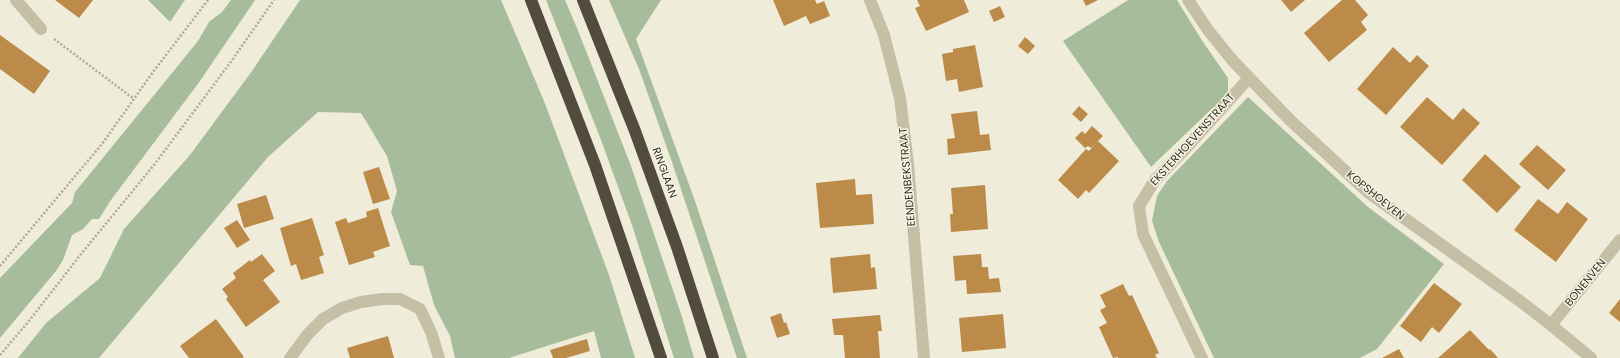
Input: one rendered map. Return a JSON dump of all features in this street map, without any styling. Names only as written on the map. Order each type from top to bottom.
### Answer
[{"type":"highway","points":[[532,0],[595,165],[661,358]]},
{"type":"highway","name":"RINGLAAN","points":[[583,0],[635,131],[677,247],[713,358]]},
{"type":"street","points":[[16,0],[41,29]]},
{"type":"street","name":"EENDENBEKSTRAAT","points":[[870,0],[884,35],[900,98],[908,164],[924,358]]},
{"type":"street","name":"KOPSHOEVEN","points":[[1189,1],[1208,30],[1233,61],[1290,121],[1369,193],[1551,325],[1591,358]]},
{"type":"street","name":"EKSTERHOEVENSTRAAT","points":[[1202,358],[1143,234],[1139,206],[1155,180],[1249,78]]},
{"type":"street","name":"BONENVEN","points":[[1551,325],[1620,240]]},
{"type":"street","points":[[290,358],[308,334],[323,319],[342,308],[361,302],[382,299],[400,299],[420,309],[431,332],[439,358]]},
{"type":"path","points":[[0,266],[102,144],[208,0]]},
{"type":"path","points":[[0,355],[154,165],[230,63],[274,0]]},
{"type":"path","points":[[41,29],[134,99]]},
{"type":"green space","points":[[148,0],[185,0],[170,22]]},
{"type":"green space","points":[[231,0],[255,0],[200,81],[111,200],[99,219],[92,219],[83,229],[72,235],[63,260],[56,271],[0,338],[0,278],[72,203],[75,192],[198,41],[209,22],[222,12]]},
{"type":"green space","points":[[300,0],[501,0],[544,101],[609,275],[635,358],[601,358],[594,331],[509,358],[455,358],[450,336],[434,305],[423,266],[410,265],[391,212],[397,191],[387,156],[361,113],[318,112],[268,157],[99,358],[18,358],[46,323],[100,278],[124,229],[190,155],[252,71]]},
{"type":"green space","points":[[546,0],[565,0],[579,33],[631,166],[682,317],[694,358],[674,358],[632,225],[601,140]]},
{"type":"green space","points":[[609,0],[661,0],[636,39],[695,201],[747,358],[737,358],[672,162],[639,69]]},
{"type":"green space","points":[[1128,0],[1177,0],[1201,39],[1228,78],[1228,92],[1151,167],[1063,41]]},
{"type":"green space","points":[[1248,97],[1368,207],[1444,264],[1377,349],[1360,358],[1214,358],[1159,242],[1152,221],[1157,196],[1167,181]]},
{"type":"building","points":[[55,0],[93,0],[79,18]]},
{"type":"building","points":[[773,0],[815,0],[817,4],[824,1],[830,16],[810,24],[806,16],[784,26]]},
{"type":"building","points":[[917,0],[964,0],[969,12],[926,31],[915,8],[920,6]]},
{"type":"building","points":[[1083,0],[1098,0],[1086,6]]},
{"type":"building","points":[[1281,0],[1305,0],[1291,12]]},
{"type":"building","points":[[1342,0],[1355,0],[1368,15],[1361,22],[1367,30],[1329,62],[1304,33]]},
{"type":"building","points":[[1000,6],[1005,17],[994,22],[989,11]]},
{"type":"building","points":[[0,35],[50,71],[34,94],[0,69]]},
{"type":"building","points":[[1025,37],[1035,46],[1028,54],[1018,46]]},
{"type":"building","points":[[975,45],[983,87],[959,92],[957,79],[946,81],[942,54],[953,52],[953,49]]},
{"type":"building","points":[[1393,47],[1410,63],[1417,55],[1429,66],[1386,115],[1357,89]]},
{"type":"building","points":[[1427,97],[1453,120],[1463,108],[1480,123],[1442,165],[1400,127]]},
{"type":"building","points":[[1079,106],[1088,114],[1081,122],[1072,114]]},
{"type":"building","points":[[977,111],[980,135],[989,134],[991,150],[948,155],[947,139],[955,138],[951,114]]},
{"type":"building","points":[[1092,126],[1103,136],[1091,148],[1088,146],[1085,148],[1075,138],[1082,131],[1085,134]]},
{"type":"building","points":[[1098,141],[1119,161],[1089,193],[1086,190],[1078,199],[1058,180],[1086,149],[1089,151]]},
{"type":"building","points":[[1537,145],[1566,170],[1548,190],[1519,164]]},
{"type":"building","points":[[1485,154],[1521,187],[1497,213],[1462,180]]},
{"type":"building","points":[[379,167],[390,199],[373,204],[363,172]]},
{"type":"building","points":[[855,179],[856,195],[872,194],[874,224],[820,228],[816,183]]},
{"type":"building","points":[[985,185],[988,229],[951,232],[950,214],[953,214],[951,188]]},
{"type":"building","points":[[266,195],[274,219],[244,228],[237,204]]},
{"type":"building","points":[[1538,199],[1558,214],[1567,202],[1588,219],[1556,262],[1514,230]]},
{"type":"building","points":[[378,208],[390,246],[373,252],[375,257],[349,265],[335,222],[346,218],[348,223],[367,217],[366,212]]},
{"type":"building","points":[[312,218],[324,255],[319,257],[324,273],[301,280],[296,264],[291,266],[280,228]]},
{"type":"building","points":[[237,220],[250,240],[237,248],[224,228]]},
{"type":"building","points":[[262,254],[275,271],[263,280],[280,302],[246,327],[226,299],[228,297],[222,289],[236,278],[233,273],[250,260],[251,262]]},
{"type":"building","points":[[870,254],[871,268],[875,267],[877,289],[833,293],[830,258]]},
{"type":"building","points":[[981,254],[982,267],[988,267],[989,279],[999,278],[1001,292],[967,294],[966,280],[955,281],[953,256]]},
{"type":"building","points":[[1434,283],[1462,304],[1439,333],[1432,327],[1421,342],[1400,326]]},
{"type":"building","points":[[1123,284],[1129,296],[1132,295],[1159,353],[1155,355],[1157,358],[1113,358],[1099,327],[1107,323],[1100,310],[1106,307],[1100,295]]},
{"type":"building","points":[[1620,299],[1620,322],[1609,313]]},
{"type":"building","points":[[781,313],[790,334],[777,338],[770,317]]},
{"type":"building","points":[[1003,314],[1006,348],[962,352],[959,318]]},
{"type":"building","points":[[880,315],[882,331],[878,331],[880,358],[845,358],[843,335],[834,335],[832,319]]},
{"type":"building","points":[[216,319],[244,357],[189,358],[180,346]]},
{"type":"building","points":[[1470,330],[1498,358],[1438,358]]},
{"type":"building","points":[[388,336],[394,358],[350,358],[347,348]]},
{"type":"building","points":[[587,339],[590,351],[566,358],[553,358],[550,350]]},
{"type":"building","points":[[1399,349],[1404,358],[1382,358]]}]
